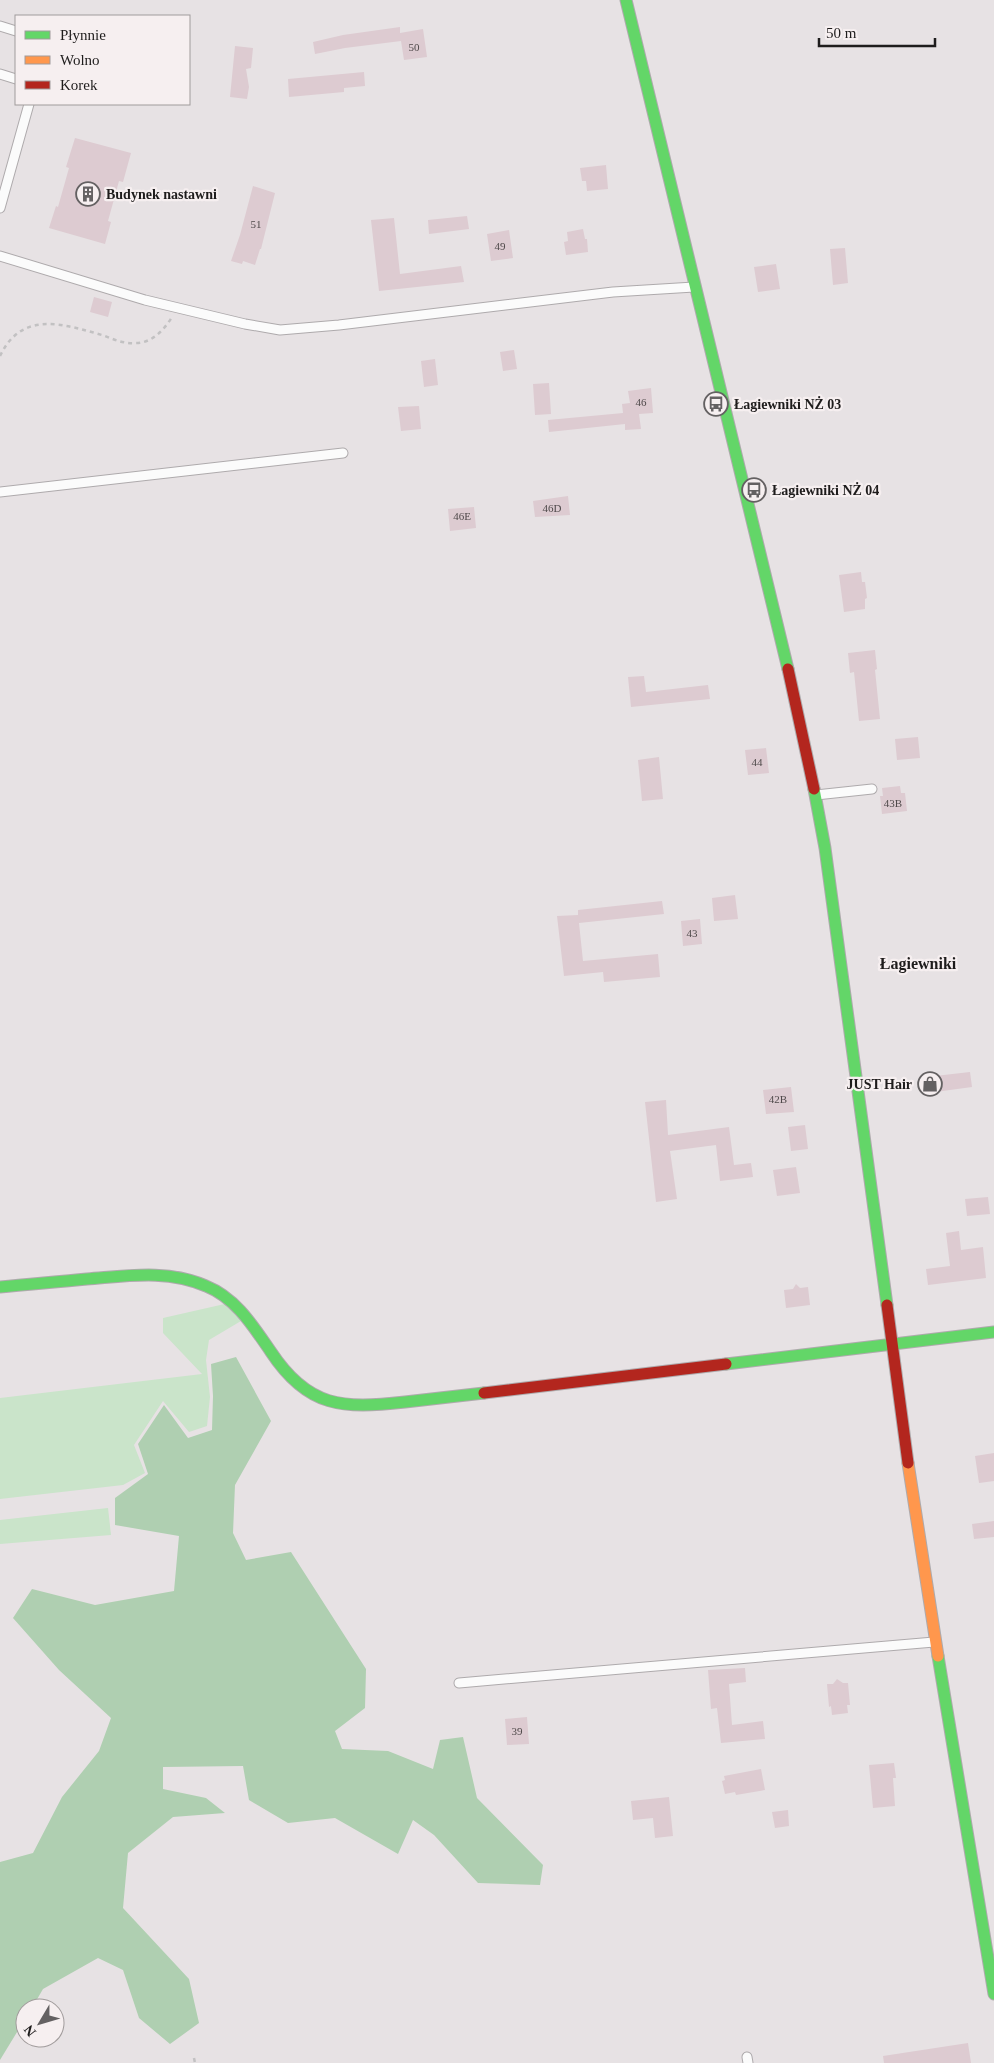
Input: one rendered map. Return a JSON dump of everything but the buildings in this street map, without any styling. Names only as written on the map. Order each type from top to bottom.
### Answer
[{"type":"street","points":[[626,0],[795,699],[816,795],[825,848],[920,1542],[994,1994]]},
{"type":"street","points":[[0,1287],[145,1274],[178,1277],[197,1282],[220,1293],[242,1310],[280,1366],[304,1390],[326,1401],[355,1406],[381,1405],[994,1332]]},
{"type":"lane","points":[[0,26],[15,31]]},
{"type":"lane","points":[[0,74],[15,79]]},
{"type":"lane","points":[[0,208],[28,105]]},
{"type":"lane","points":[[0,256],[145,300],[245,324],[280,330],[340,325],[613,292],[694,287]]},
{"type":"lane","points":[[0,492],[343,453]]},
{"type":"lane","points":[[816,795],[872,790]]},
{"type":"lane","points":[[459,1683],[937,1641]]},
{"type":"path","points":[[0,356],[8,342],[18,334],[42,323],[59,324],[122,342],[138,344],[158,334],[179,307]]},
{"type":"path","points":[[194,2058],[195,2063]]},
{"type":"green space","points":[[229,1303],[241,1321],[209,1340],[206,1360],[210,1397],[207,1426],[189,1432],[163,1401],[134,1445],[145,1473],[123,1485],[0,1499],[0,1398],[202,1374],[163,1333],[163,1318]]},
{"type":"green space","points":[[236,1357],[271,1421],[235,1485],[233,1533],[246,1560],[291,1552],[366,1669],[365,1708],[335,1731],[342,1749],[388,1751],[433,1769],[440,1740],[463,1737],[477,1798],[543,1865],[540,1885],[478,1883],[434,1835],[413,1820],[398,1854],[335,1818],[288,1823],[249,1800],[243,1766],[163,1767],[163,1789],[206,1798],[225,1813],[173,1817],[128,1853],[123,1908],[189,1979],[199,2023],[170,2044],[139,2018],[123,1970],[98,1958],[43,1989],[38,1998],[15,1998],[15,2035],[0,2060],[0,1862],[33,1853],[62,1797],[99,1751],[111,1718],[59,1670],[13,1618],[32,1589],[95,1605],[174,1591],[179,1536],[115,1525],[115,1498],[148,1474],[138,1444],[164,1405],[188,1438],[212,1430],[213,1396],[211,1364]]},
{"type":"green space","points":[[108,1508],[111,1535],[0,1544],[0,1520]]},
{"type":"traffic: fast","points":[[626,0],[788,669]]},
{"type":"traffic: fast","points":[[814,789],[825,848],[887,1305]]},
{"type":"traffic: fast","points":[[0,1287],[132,1275],[177,1277],[217,1291],[235,1305],[285,1371],[313,1394],[329,1401],[345,1404],[383,1404],[484,1393]]},
{"type":"traffic: fast","points":[[726,1364],[994,1332]]},
{"type":"traffic: fast","points":[[938,1656],[994,1994]]},
{"type":"traffic: slow","points":[[908,1463],[938,1656]]},
{"type":"traffic: jam","points":[[788,669],[814,789]]},
{"type":"traffic: jam","points":[[887,1305],[908,1463]]},
{"type":"traffic: jam","points":[[484,1393],[726,1364]]},
{"type":"place","name":"Budynek nastawni","points":[[88,194]]},
{"type":"place","name":"Łagiewniki NŻ 03","points":[[716,404]]},
{"type":"place","name":"Łagiewniki NŻ 04","points":[[754,490]]},
{"type":"place","name":"JUST Hair","points":[[930,1084]]},
{"type":"district","name":"Łagiewniki","points":[[918,963]]}]
